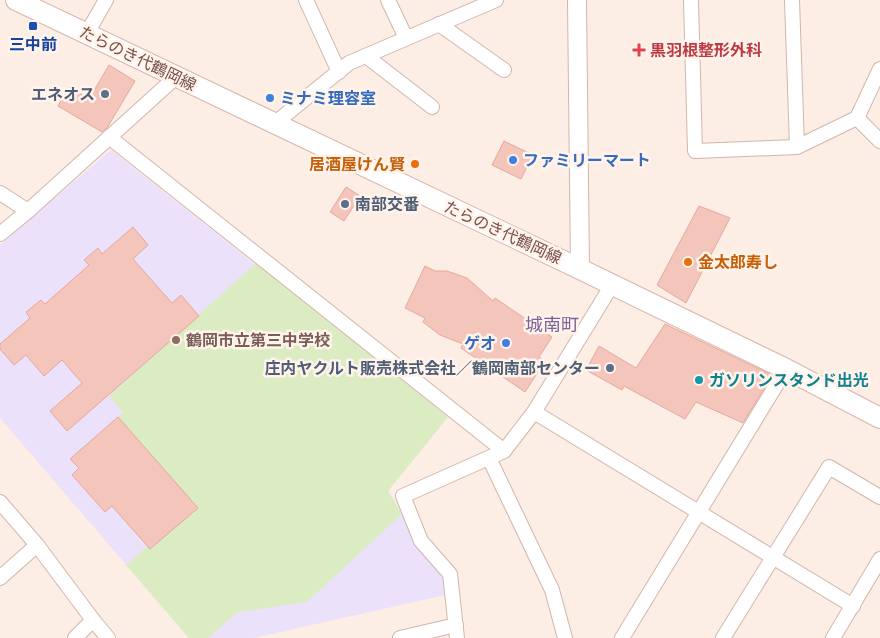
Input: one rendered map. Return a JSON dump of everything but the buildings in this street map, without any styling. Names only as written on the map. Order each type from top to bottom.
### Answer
[{"type":"main road","name":"たらのき代鶴岡線","points":[[16,0],[580,269],[786,369],[880,418]]},
{"type":"street","points":[[87,33],[106,0]]},
{"type":"street","points":[[306,0],[339,72]]},
{"type":"street","points":[[388,0],[406,38]]},
{"type":"street","points":[[274,124],[349,63],[439,24],[464,6],[496,0]]},
{"type":"street","points":[[577,0],[580,269]]},
{"type":"street","points":[[691,0],[695,150],[797,147],[857,118],[880,69]]},
{"type":"street","points":[[792,0],[797,147]]},
{"type":"street","points":[[439,24],[504,70]]},
{"type":"street","points":[[366,56],[432,107]]},
{"type":"street","points":[[0,234],[28,212],[177,76]]},
{"type":"street","points":[[857,118],[880,141]]},
{"type":"street","points":[[109,137],[504,451]]},
{"type":"street","points":[[0,193],[28,212]]},
{"type":"street","points":[[400,638],[457,632],[450,574],[421,541],[403,496],[504,451],[534,412],[612,285]]},
{"type":"street","points":[[622,638],[786,369]]},
{"type":"street","points":[[534,412],[853,606]]},
{"type":"street","points":[[489,458],[552,590],[565,638]]},
{"type":"street","points":[[723,638],[829,467],[880,497]]},
{"type":"street","points":[[0,502],[37,545],[108,638]]},
{"type":"street","points":[[0,578],[37,545]]},
{"type":"street","points":[[833,638],[880,559]]},
{"type":"street","points":[[75,638],[93,620]]},
{"type":"shaded area","name":"鶴岡市立第三中学校","points":[[111,150],[448,417],[388,491],[402,514],[416,545],[444,577],[445,595],[254,638],[189,638],[0,418],[0,245]]},
{"type":"green space","points":[[256,263],[448,417],[388,491],[402,514],[307,602],[238,612],[208,638],[189,638],[126,565],[148,546],[151,549],[197,508],[118,417],[123,412],[109,396]]},
{"type":"place","name":"三中前","points":[[33,26]]},
{"type":"place","name":"黒羽根整形外科","points":[[639,50]]},
{"type":"place","name":"エネオス","points":[[105,94]]},
{"type":"place","name":"ミナミ理容室","points":[[270,98]]},
{"type":"place","name":"ファミリーマート","points":[[513,160]]},
{"type":"place","name":"居酒屋けん賢","points":[[415,164]]},
{"type":"place","name":"南部交番","points":[[345,204]]},
{"type":"place","name":"金太郎寿し","points":[[688,262]]},
{"type":"place","name":"鶴岡市立第三中学校","points":[[176,340]]},
{"type":"place","name":"ゲオ","points":[[506,343]]},
{"type":"place","name":"庄内ヤクルト販売株式会社／鶴岡南部センター","points":[[610,368]]},
{"type":"place","name":"ガソリンスタンド出光","points":[[699,380]]},
{"type":"district","name":"城南町","points":[[552,324]]}]
